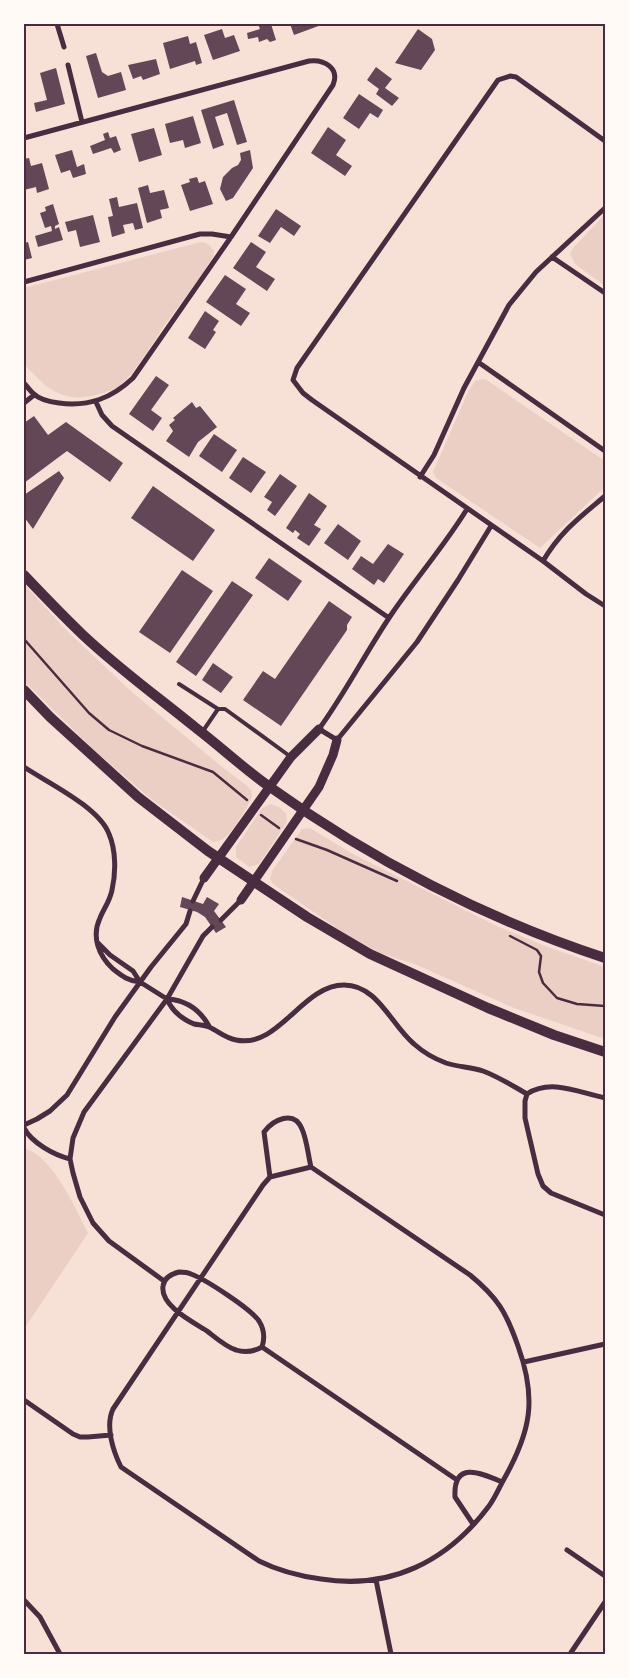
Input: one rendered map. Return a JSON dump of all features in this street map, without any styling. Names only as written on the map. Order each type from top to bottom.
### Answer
[{"type":"main road","points":[[24,575],[83,635],[133,678],[269,787],[355,844],[449,894],[536,933],[605,958]]},
{"type":"main road","points":[[24,690],[138,797],[200,845],[307,917],[370,954],[488,1008],[554,1035],[605,1052]]},
{"type":"street","points":[[57,24],[64,47]]},
{"type":"street","points":[[24,138],[315,60],[332,68],[335,77],[333,85],[231,237],[133,378],[122,389],[96,402],[67,404],[34,395],[24,382]]},
{"type":"street","points":[[68,65],[82,122]]},
{"type":"street","points":[[605,141],[516,77],[503,77],[498,80],[493,84],[293,376],[293,380],[299,389],[312,400],[605,606]]},
{"type":"street","points":[[420,477],[434,455],[464,388],[509,305],[536,272],[605,208]]},
{"type":"street","points":[[24,282],[200,234],[231,237]]},
{"type":"street","points":[[552,257],[605,293]]},
{"type":"street","points":[[478,362],[605,451]]},
{"type":"street","points":[[24,402],[34,395]]},
{"type":"street","points":[[96,402],[102,415],[112,426],[389,618]]},
{"type":"street","points":[[543,561],[565,530],[605,496]]},
{"type":"street","points":[[193,901],[204,878],[269,787],[291,757],[319,729],[363,657],[411,585],[452,532],[467,509]]},
{"type":"street","points":[[222,920],[255,882],[304,810],[326,771],[337,740],[406,657],[438,611],[492,526]]},
{"type":"street","points":[[319,729],[337,740]]},
{"type":"street","points":[[24,767],[93,812],[106,826],[113,850],[114,882],[109,903],[100,918],[96,934],[97,941],[101,956],[108,964],[125,978],[140,982]]},
{"type":"street","points":[[70,1159],[53,1153],[32,1138],[24,1126],[50,1111],[67,1095],[115,1017],[182,929],[190,910]]},
{"type":"street","points":[[164,1281],[101,1234],[93,1224],[78,1192],[70,1159],[73,1138],[84,1112],[167,999],[203,936],[212,927]]},
{"type":"street","points":[[97,941],[110,955],[133,972],[140,982],[167,999],[178,1000],[199,1012],[208,1026],[220,1034],[237,1040],[256,1039],[272,1031],[322,991],[333,986],[350,985],[359,988],[374,999],[421,1050],[448,1064],[482,1071],[527,1094]]},
{"type":"street","points":[[167,999],[174,1012],[195,1024],[208,1026]]},
{"type":"street","points":[[605,1098],[552,1086],[540,1087],[527,1094],[525,1101],[525,1118],[538,1174],[543,1186],[551,1193],[605,1215]]},
{"type":"street","points":[[291,1119],[302,1129],[311,1167],[470,1274],[494,1296],[506,1314],[524,1362],[529,1390],[527,1428],[520,1448],[490,1505],[458,1540],[443,1552],[411,1570],[376,1580],[349,1582],[328,1580],[284,1572],[259,1561],[121,1467],[111,1435],[110,1415],[113,1409],[270,1177],[264,1132],[274,1121],[291,1119]]},
{"type":"street","points":[[270,1177],[311,1167]]},
{"type":"street","points":[[179,1272],[186,1272],[201,1279],[254,1315],[262,1326],[264,1333],[262,1347],[246,1352],[232,1349],[168,1303],[164,1296],[164,1281],[179,1272]]},
{"type":"street","points":[[524,1362],[605,1344]]},
{"type":"street","points":[[262,1347],[457,1480]]},
{"type":"street","points":[[24,1400],[80,1437],[111,1435]]},
{"type":"street","points":[[473,1524],[455,1497],[457,1480],[467,1472],[476,1472],[502,1482]]},
{"type":"street","points":[[567,1550],[605,1576]]},
{"type":"street","points":[[376,1580],[391,1654],[397,1654]]},
{"type":"street","points":[[24,1600],[40,1618],[60,1654]]},
{"type":"street","points":[[570,1654],[605,1602]]},
{"type":"lane","points":[[179,684],[218,709],[225,709],[291,757]]},
{"type":"lane","points":[[202,732],[218,709]]},
{"type":"path","points":[[24,639],[89,713],[109,730],[142,746],[213,772],[256,807],[259,813],[294,838],[328,850],[401,883]]},
{"type":"path","points":[[510,936],[537,950],[541,956],[539,972],[543,983],[557,998],[576,1004],[605,1006]]},
{"type":"shaded area","points":[[605,214],[605,286],[575,264],[570,254],[573,248]]},
{"type":"shaded area","points":[[201,242],[213,249],[213,257],[136,367],[118,387],[104,393],[84,397],[64,395],[55,392],[39,380],[24,364],[24,288]]},
{"type":"shaded area","points":[[485,379],[605,461],[605,487],[540,548],[436,478],[433,472],[468,392],[475,381]]},
{"type":"shaded area","points":[[24,584],[66,630],[133,693],[251,790],[250,802],[230,833],[224,838],[213,842],[151,799],[93,749],[24,681]]},
{"type":"shaded area","points":[[271,804],[279,807],[286,813],[287,822],[259,864],[249,867],[236,857],[236,847],[262,808]]},
{"type":"shaded area","points":[[310,828],[353,854],[497,926],[545,946],[605,967],[605,1039],[514,1008],[417,965],[380,953],[344,933],[273,884],[270,879],[272,871],[302,829]]},
{"type":"shaded area","points":[[24,1148],[35,1153],[54,1172],[70,1197],[88,1233],[24,1329]]},
{"type":"building","points":[[258,24],[271,24],[276,40],[270,42],[267,39],[259,42],[258,37],[248,39],[247,33],[260,29]]},
{"type":"building","points":[[290,24],[324,24],[294,35]]},
{"type":"building","points":[[222,29],[225,38],[234,35],[240,51],[213,60],[204,35]]},
{"type":"building","points":[[418,29],[432,39],[435,50],[421,70],[395,63]]},
{"type":"building","points":[[188,36],[190,44],[196,42],[202,63],[196,65],[195,61],[170,69],[163,43]]},
{"type":"building","points":[[96,53],[102,72],[108,76],[121,72],[126,90],[98,98],[86,56]]},
{"type":"building","points":[[156,59],[160,74],[143,80],[141,76],[133,79],[128,65]]},
{"type":"building","points":[[376,67],[392,79],[385,88],[399,98],[392,106],[376,94],[379,89],[367,80]]},
{"type":"building","points":[[56,68],[65,104],[36,112],[34,103],[47,100],[40,73]]},
{"type":"building","points":[[359,94],[383,110],[378,118],[370,113],[359,129],[343,118]]},
{"type":"building","points":[[234,100],[247,142],[237,145],[227,113],[215,117],[224,145],[213,149],[201,110]]},
{"type":"building","points":[[193,116],[201,143],[185,148],[183,140],[170,143],[165,124]]},
{"type":"building","points":[[328,127],[346,140],[336,155],[352,166],[345,176],[311,153]]},
{"type":"building","points":[[154,128],[162,155],[139,162],[131,134]]},
{"type":"building","points":[[108,132],[110,138],[116,136],[121,150],[114,153],[111,148],[93,154],[90,146],[105,140],[103,134]]},
{"type":"building","points":[[72,150],[77,167],[84,164],[86,174],[73,178],[70,170],[61,173],[55,155]]},
{"type":"building","points":[[250,150],[253,168],[233,198],[226,201],[220,189],[223,177],[238,165],[241,160],[240,153]]},
{"type":"building","points":[[29,158],[31,166],[42,163],[49,189],[37,193],[36,187],[24,190],[24,159]]},
{"type":"building","points":[[197,177],[199,183],[205,181],[213,204],[190,211],[181,185],[190,182],[189,179]]},
{"type":"building","points":[[148,185],[150,193],[164,190],[169,208],[160,210],[162,218],[147,223],[138,188]]},
{"type":"building","points":[[117,197],[119,207],[137,203],[143,228],[135,230],[133,223],[123,225],[125,233],[112,237],[108,217],[113,216],[109,199]]},
{"type":"building","points":[[53,204],[59,224],[55,226],[55,229],[59,227],[63,240],[38,247],[35,236],[52,231],[51,226],[45,228],[40,213],[46,211],[45,207]]},
{"type":"building","points":[[276,209],[301,226],[294,236],[281,227],[270,243],[258,236]]},
{"type":"building","points":[[93,215],[100,242],[80,247],[76,230],[68,232],[65,222]]},
{"type":"building","points":[[28,242],[32,258],[24,260],[24,243]]},
{"type":"building","points":[[251,242],[266,252],[256,267],[275,279],[267,291],[233,268]]},
{"type":"building","points":[[225,275],[246,289],[236,304],[250,313],[241,326],[206,302]]},
{"type":"building","points":[[205,311],[219,321],[213,330],[216,332],[205,349],[188,338]]},
{"type":"building","points":[[156,376],[169,385],[151,410],[162,418],[153,431],[129,414]]},
{"type":"building","points":[[192,402],[196,408],[200,406],[217,427],[198,442],[189,457],[166,441],[173,431],[169,425],[175,420],[173,418]]},
{"type":"building","points":[[34,416],[48,435],[66,422],[123,463],[110,482],[67,451],[24,483],[24,423]]},
{"type":"building","points":[[214,434],[237,450],[222,472],[199,456]]},
{"type":"building","points":[[243,457],[266,472],[251,493],[229,478]]},
{"type":"building","points":[[59,471],[64,478],[33,529],[24,517],[24,495]]},
{"type":"building","points":[[280,474],[297,486],[275,516],[267,510],[272,502],[264,497]]},
{"type":"building","points":[[153,486],[215,530],[193,561],[131,518]]},
{"type":"building","points":[[309,493],[327,506],[314,525],[321,529],[309,546],[297,538],[300,534],[295,530],[293,533],[286,528]]},
{"type":"building","points":[[338,524],[361,541],[348,560],[324,543]]},
{"type":"building","points":[[388,544],[404,554],[384,583],[378,579],[374,585],[352,569],[361,556],[373,564]]},
{"type":"building","points":[[269,558],[302,581],[288,601],[255,578]]},
{"type":"building","points":[[182,570],[213,591],[170,653],[139,632]]},
{"type":"building","points":[[232,581],[253,595],[196,676],[176,662]]},
{"type":"building","points":[[329,601],[352,617],[347,625],[347,630],[281,726],[243,700],[263,671],[275,679]]},
{"type":"building","points":[[213,663],[233,677],[221,693],[202,680]]},
{"type":"building","points":[[182,897],[203,904],[207,897],[219,904],[214,911],[226,927],[216,933],[205,917],[197,912],[180,907]]}]
